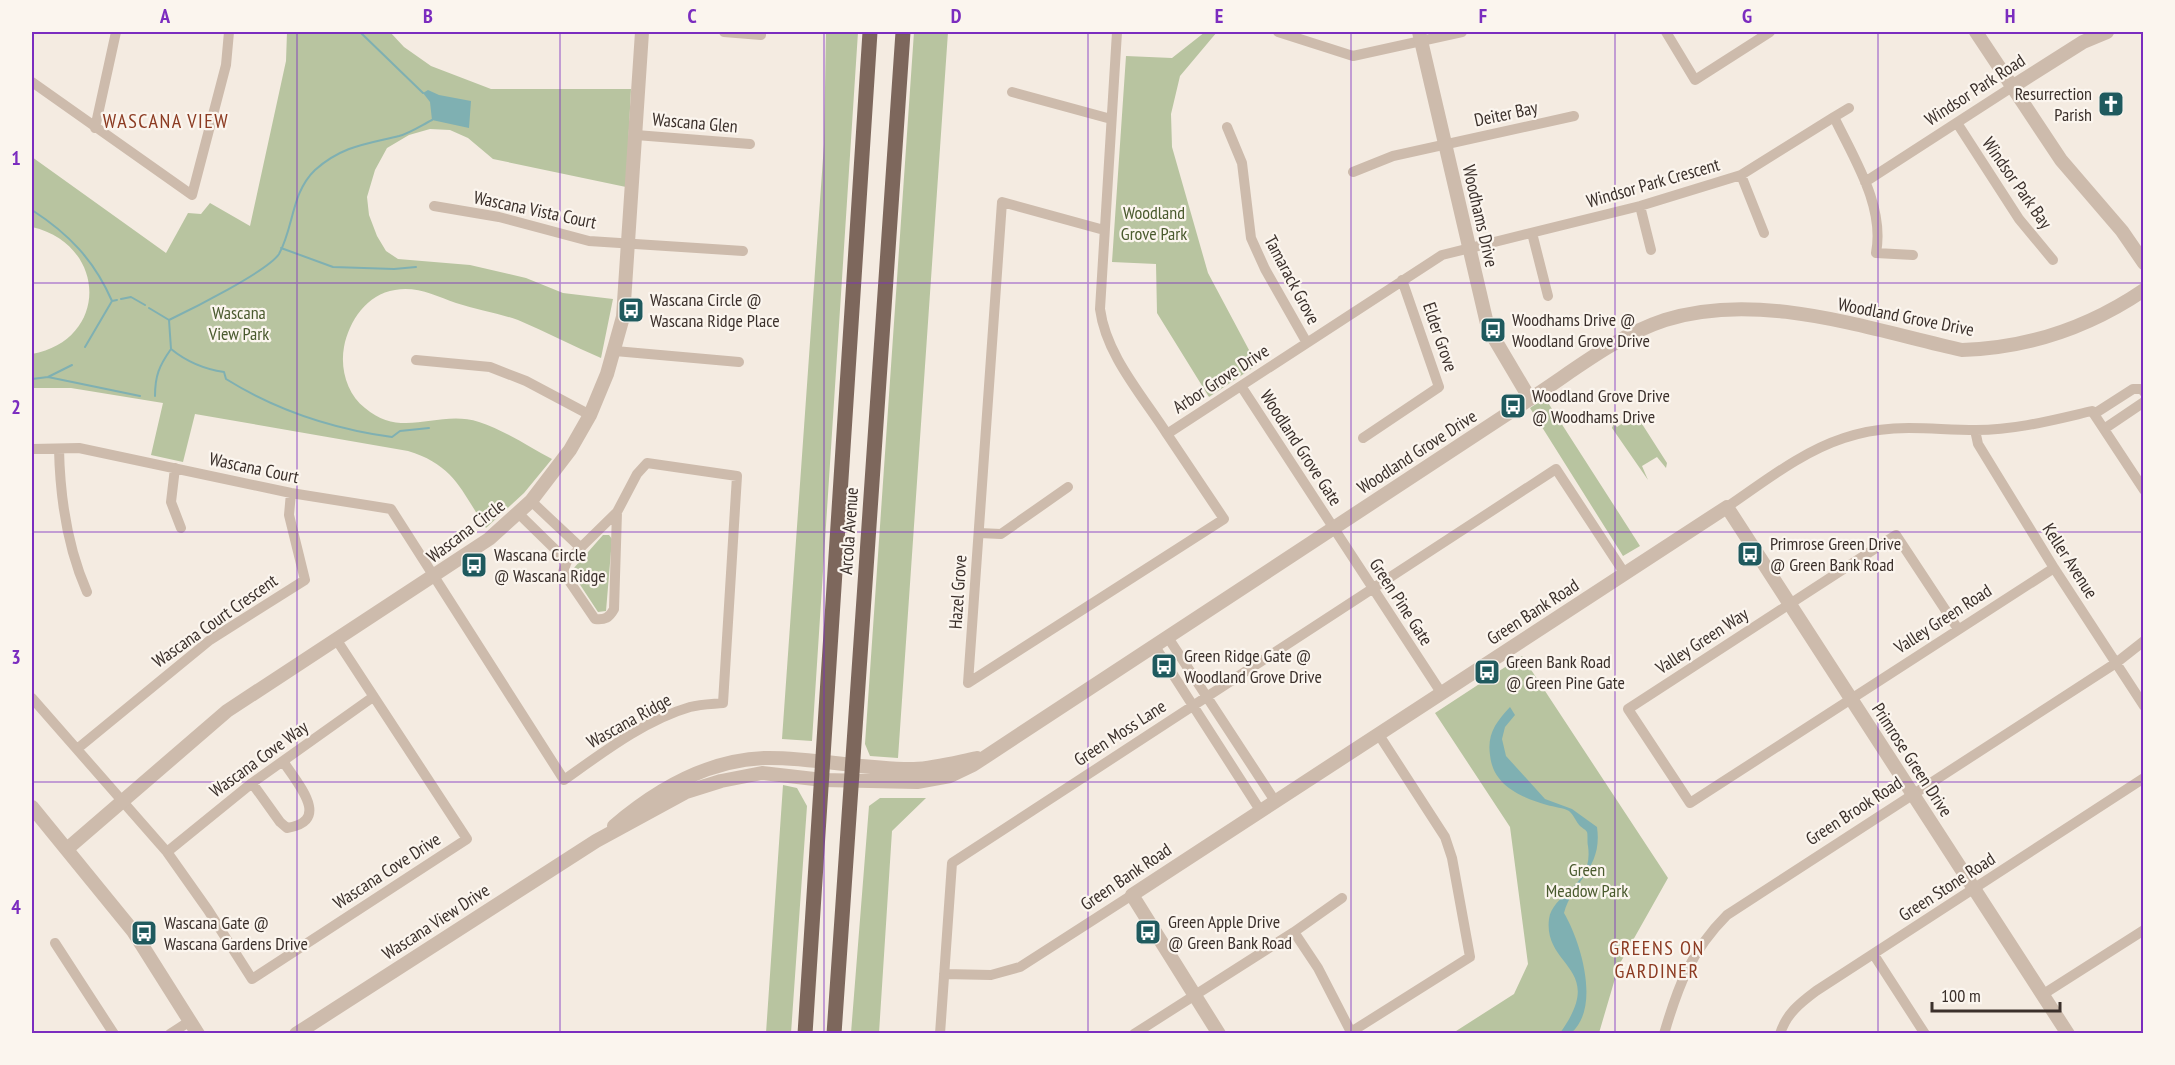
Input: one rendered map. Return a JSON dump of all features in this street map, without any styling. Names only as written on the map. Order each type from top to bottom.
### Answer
[{"type":"main road","name":"Arcola Avenue","points":[[805,1034],[824,772],[833,576],[870,32]]},
{"type":"main road","name":"Arcola Avenue","points":[[834,1034],[903,32]]},
{"type":"street","points":[[95,128],[116,32]]},
{"type":"street","points":[[32,82],[192,195],[226,65],[229,32]]},
{"type":"street","name":"Wascana Circle","points":[[67,849],[121,800],[227,711],[434,578],[489,539],[531,501],[570,450],[590,416],[615,351],[624,306],[642,32]]},
{"type":"street","points":[[724,32],[761,35],[761,32]]},
{"type":"street","name":"Arbor Grove Drive","points":[[1118,32],[1100,309],[1103,331],[1167,434],[1442,255],[1469,249]]},
{"type":"street","points":[[1278,32],[1353,56],[1421,36],[1462,32]]},
{"type":"street","points":[[1666,32],[1695,80],[1770,32]]},
{"type":"street","points":[[1976,32],[2061,160],[2122,231],[2144,264]]},
{"type":"street","name":"Windsor Park Road","points":[[1865,182],[2083,42],[2107,32]]},
{"type":"street","name":"Woodhams Drive","points":[[1421,36],[1488,328],[1530,399]]},
{"type":"street","points":[[1012,92],[1111,119]]},
{"type":"street","name":"Windsor Park Crescent","points":[[1469,249],[1640,206],[1741,174],[1849,108]]},
{"type":"street","name":"Deiter Bay","points":[[1353,172],[1393,156],[1574,116]]},
{"type":"street","points":[[1834,117],[1865,182],[1877,221],[1879,236],[1876,253],[1913,255]]},
{"type":"street","name":"Windsor Park Bay","points":[[1956,123],[2019,219],[2053,260]]},
{"type":"street","name":"Tamarack Grove","points":[[1227,127],[1242,163],[1251,238],[1264,269],[1306,343]]},
{"type":"street","name":"Wascana Glen","points":[[636,135],[750,144]]},
{"type":"street","points":[[1741,174],[1764,233]]},
{"type":"street","name":"Hazel Grove","points":[[1104,230],[1002,202],[968,683],[1224,519],[1167,434]]},
{"type":"street","name":"Wascana Vista Court","points":[[434,206],[499,217],[589,241],[743,251]]},
{"type":"street","points":[[1640,206],[1651,250]]},
{"type":"street","points":[[1532,233],[1548,296]]},
{"type":"street","name":"Elder Grove","points":[[1363,438],[1439,387],[1402,280]]},
{"type":"street","name":"Woodland Grove Drive","points":[[853,773],[914,769],[988,755],[1530,399],[1622,340],[1663,321],[1704,310],[1742,308],[1790,312],[1962,350],[2011,347],[2082,326],[2114,310],[2144,290]]},
{"type":"street","points":[[615,351],[739,362]]},
{"type":"street","points":[[416,360],[490,367],[526,381],[590,416]]},
{"type":"street","name":"Woodland Grove Gate","points":[[1241,386],[1334,528]]},
{"type":"street","points":[[2144,392],[2142,389],[2133,389],[2094,414],[2144,490]]},
{"type":"street","points":[[2104,429],[2144,402]]},
{"type":"street","name":"Green Bank Road","points":[[944,974],[991,975],[1020,967],[1442,694],[1811,451],[1869,431],[1914,426],[1975,430],[2034,426],[2092,411],[2094,414]]},
{"type":"street","name":"Keller Avenue","points":[[1975,430],[1978,444],[2054,568],[2144,706]]},
{"type":"street","name":"Wascana Court","points":[[32,449],[79,448],[291,493],[391,509],[434,578]]},
{"type":"street","points":[[59,449],[60,480],[77,570],[87,592]]},
{"type":"street","name":"Wascana Ridge","points":[[434,578],[564,780],[605,751],[650,725],[691,707],[723,703],[737,476],[647,463],[637,474],[617,512],[567,561],[563,572],[595,619],[603,620],[610,616],[614,609],[617,512]]},
{"type":"street","points":[[175,468],[171,502],[181,528]]},
{"type":"street","name":"Green Moss Lane","points":[[940,1034],[952,863],[1556,469],[1625,574]]},
{"type":"street","points":[[979,533],[1001,534],[1068,487]]},
{"type":"street","name":"Wascana Court Crescent","points":[[77,749],[156,681],[210,640],[305,580],[289,515],[291,493]]},
{"type":"street","points":[[531,501],[581,548]]},
{"type":"street","name":"Primrose Green Drive","points":[[1727,507],[2067,1034]]},
{"type":"street","points":[[519,514],[567,561]]},
{"type":"street","name":"Green Pine Gate","points":[[1334,528],[1442,694]]},
{"type":"street","name":"Valley Green Way","points":[[1851,698],[1690,803],[1628,709],[1896,536],[1958,628]]},
{"type":"street","name":"Valley Green Road","points":[[1851,698],[2054,568]]},
{"type":"street","points":[[1167,636],[1275,801]]},
{"type":"street","name":"Wascana Cove Drive","points":[[121,800],[167,852],[208,910],[252,979],[466,839],[336,639]]},
{"type":"street","name":"Green Brook Road","points":[[1664,1034],[1680,981],[1706,936],[1727,915],[2116,663],[2144,641]]},
{"type":"street","points":[[1154,645],[1260,810]]},
{"type":"street","name":"Wascana Cove Way","points":[[167,852],[252,783],[373,697]]},
{"type":"street","points":[[32,698],[121,800]]},
{"type":"street","points":[[1294,932],[1317,968],[1352,1033],[1470,957],[1452,858],[1445,837],[1378,735]]},
{"type":"street","name":"Wascana View Drive","points":[[296,1034],[596,841],[638,805],[678,781],[728,763],[763,758],[824,772],[853,773]]},
{"type":"street","points":[[252,783],[280,822],[288,828],[297,827],[306,821],[310,812],[309,800],[283,762]]},
{"type":"street","name":"Green Stone Road","points":[[1780,1034],[1784,1020],[1800,1002],[2144,778]]},
{"type":"street","points":[[32,807],[133,932],[198,1034]]},
{"type":"street","points":[[1132,895],[1219,1034]]},
{"type":"street","points":[[1134,1034],[1294,932],[1342,898]]},
{"type":"street","points":[[2042,995],[2144,930]]},
{"type":"street","points":[[55,943],[114,1034]]},
{"type":"street","points":[[1874,955],[1925,1034]]},
{"type":"street","points":[[170,1034],[190,1021]]},
{"type":"green space","name":"Wascana View Park","points":[[287,32],[390,32],[404,47],[431,66],[491,89],[631,89],[626,187],[493,159],[468,138],[450,130],[430,129],[409,135],[387,148],[375,170],[367,197],[369,215],[386,251],[398,259],[470,265],[526,278],[563,293],[613,299],[601,358],[518,320],[411,289],[395,290],[376,297],[361,310],[350,328],[344,347],[344,372],[349,388],[365,408],[393,422],[464,419],[479,422],[507,434],[552,459],[524,493],[486,528],[455,480],[446,471],[424,457],[408,451],[195,414],[183,462],[151,455],[163,403],[71,388],[32,388],[32,354],[57,345],[75,331],[86,312],[89,292],[86,271],[75,252],[57,237],[32,227],[32,157],[166,253],[188,213],[201,214],[210,203],[250,226],[286,61]]},
{"type":"green space","points":[[826,32],[858,32],[812,741],[782,739],[824,144]]},
{"type":"green space","points":[[914,32],[948,32],[898,758],[870,756],[865,744]]},
{"type":"green space","name":"Woodland Grove Park","points":[[1205,32],[1217,32],[1180,76],[1171,114],[1172,147],[1208,273],[1257,365],[1209,397],[1157,313],[1156,264],[1112,262],[1126,56],[1172,58]]},
{"type":"green space","points":[[1545,398],[1640,546],[1623,556],[1530,408]]},
{"type":"green space","points":[[1630,412],[1635,413],[1667,463],[1666,468],[1657,457],[1642,466],[1648,480],[1612,428],[1614,423],[1617,427],[1633,416]]},
{"type":"green space","points":[[603,535],[609,535],[612,539],[606,611],[598,612],[573,574],[573,569]]},
{"type":"green space","name":"Green Meadow Park","points":[[1522,656],[1668,878],[1619,965],[1599,1033],[1453,1033],[1514,994],[1528,964],[1510,827],[1435,713]]},
{"type":"green space","points":[[783,785],[797,788],[807,806],[791,1033],[766,1033]]},
{"type":"green space","points":[[880,798],[926,798],[892,831],[879,1033],[851,1033],[869,806]]},
{"type":"water","points":[[428,90],[439,95],[471,101],[469,128],[432,120],[430,102],[423,93]]},
{"type":"water","points":[[1510,707],[1515,715],[1505,727],[1502,739],[1506,756],[1545,799],[1572,809],[1597,827],[1596,854],[1564,913],[1582,957],[1585,974],[1585,1008],[1580,1022],[1571,1033],[1560,1033],[1573,1011],[1578,994],[1576,981],[1555,948],[1550,935],[1549,919],[1558,902],[1585,871],[1588,860],[1587,833],[1569,811],[1518,794],[1502,782],[1497,775],[1490,755],[1491,735]]},
{"type":"waterway","points":[[360,32],[423,93]]},
{"type":"waterway","points":[[169,320],[228,290],[260,270],[279,254],[301,189],[307,179],[325,162],[345,151],[365,144],[403,135],[432,120]]},
{"type":"waterway","points":[[32,210],[58,229],[79,249],[97,273],[112,301],[117,300]]},
{"type":"waterway","points":[[281,248],[333,267],[394,269],[416,267]]},
{"type":"waterway","points":[[121,299],[131,297],[145,305]]},
{"type":"waterway","points":[[85,347],[112,301]]},
{"type":"waterway","points":[[149,308],[169,320]]},
{"type":"waterway","points":[[169,320],[171,349],[177,354],[209,369],[224,372],[226,379],[285,409],[349,429],[392,437],[400,431],[429,428]]},
{"type":"waterway","points":[[155,396],[158,371],[171,349]]},
{"type":"waterway","points":[[32,379],[48,377],[72,365]]},
{"type":"waterway","points":[[48,377],[140,396]]},
{"type":"place","name":"Resurrection Parish","points":[[2111,104]]},
{"type":"place","name":"Wascana Circle @ Wascana Ridge Place","points":[[631,310]]},
{"type":"place","name":"Woodhams Drive @ Woodland Grove Drive","points":[[1493,330]]},
{"type":"place","name":"Woodland Grove Drive @ Woodhams Drive","points":[[1513,406]]},
{"type":"place","name":"Primrose Green Drive @ Green Bank Road","points":[[1750,554]]},
{"type":"place","name":"Wascana Circle @ Wascana Ridge","points":[[474,565]]},
{"type":"place","name":"Green Ridge Gate @ Woodland Grove Drive","points":[[1164,666]]},
{"type":"place","name":"Green Bank Road @ Green Pine Gate","points":[[1487,672]]},
{"type":"place","name":"Green Apple Drive @ Green Bank Road","points":[[1148,932]]},
{"type":"place","name":"Wascana Gate @ Wascana Gardens Drive","points":[[144,933]]},
{"type":"district","name":"WASCANA VIEW","points":[[166,121]]},
{"type":"district","name":"GREENS ON GARDINER","points":[[1657,960]]}]
